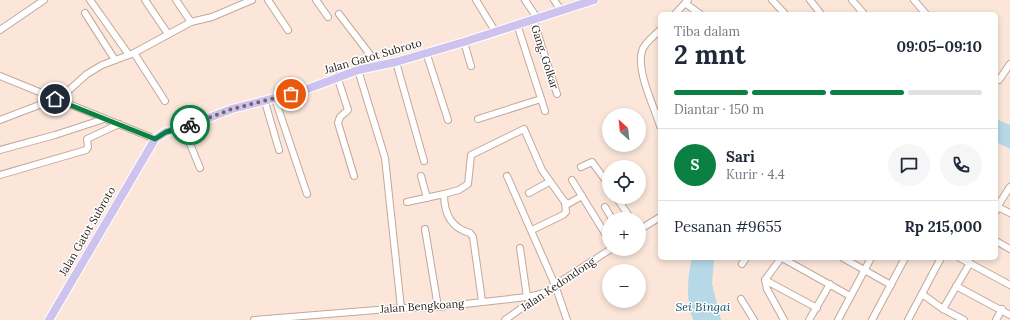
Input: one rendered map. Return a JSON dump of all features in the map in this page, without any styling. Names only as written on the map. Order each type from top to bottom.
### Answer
[{"type":"main road","name":"Jalan Gatot Subroto","points":[[49,320],[155,139],[166,132],[183,128],[232,109],[265,102],[302,91],[337,76],[378,65],[396,62],[464,42],[594,0]]},
{"type":"street","points":[[0,30],[44,0]]},
{"type":"street","points":[[90,0],[165,101]]},
{"type":"street","points":[[145,0],[168,34]]},
{"type":"street","points":[[176,0],[191,22]]},
{"type":"street","points":[[0,120],[57,99],[87,74],[114,60],[131,54],[191,22],[212,17],[252,0]]},
{"type":"street","points":[[268,0],[288,30]]},
{"type":"street","points":[[316,0],[328,16]]},
{"type":"street","points":[[476,0],[495,31]]},
{"type":"street","name":"Gang. Golkar","points":[[524,0],[535,19],[557,94]]},
{"type":"street","points":[[554,0],[561,10]]},
{"type":"street","points":[[772,0],[783,12]]},
{"type":"street","points":[[810,0],[819,12]]},
{"type":"street","points":[[852,0],[862,12]]},
{"type":"street","points":[[914,0],[924,12]]},
{"type":"street","points":[[677,12],[687,2],[698,12]]},
{"type":"street","points":[[84,14],[114,60]]},
{"type":"street","points":[[339,14],[378,65]]},
{"type":"street","points":[[517,24],[545,111]]},
{"type":"street","points":[[657,105],[644,78],[641,56],[642,50],[658,32]]},
{"type":"street","points":[[464,42],[471,66]]},
{"type":"street","points":[[426,52],[448,120]]},
{"type":"street","points":[[396,62],[424,161]]},
{"type":"street","points":[[999,80],[1010,64]]},
{"type":"street","points":[[358,70],[385,158],[401,308]]},
{"type":"street","points":[[0,76],[155,139]]},
{"type":"street","points":[[337,76],[348,110],[340,117],[338,122],[354,176]]},
{"type":"street","points":[[275,99],[307,194]]},
{"type":"street","points":[[478,119],[541,99]]},
{"type":"street","points":[[265,102],[279,150]]},
{"type":"street","points":[[0,150],[55,135],[104,119]]},
{"type":"street","points":[[0,175],[86,150],[88,149],[87,140],[89,138],[119,124]]},
{"type":"street","points":[[183,128],[200,168]]},
{"type":"street","points":[[407,202],[459,190],[470,181],[469,161],[472,154],[524,129],[549,182],[565,203],[566,212],[563,215],[532,230]]},
{"type":"street","points":[[582,167],[592,162],[602,176]]},
{"type":"street","points":[[421,176],[427,198]]},
{"type":"street","points":[[508,176],[517,200],[532,230],[555,285],[567,320]]},
{"type":"street","points":[[572,180],[602,229]]},
{"type":"street","points":[[529,193],[549,182]]},
{"type":"street","points":[[998,205],[1010,187]]},
{"type":"street","points":[[444,194],[447,215],[459,229],[470,233],[474,237],[482,301]]},
{"type":"street","points":[[565,203],[576,201],[582,196]]},
{"type":"street","points":[[604,206],[608,212]]},
{"type":"street","points":[[998,209],[1010,213]]},
{"type":"street","points":[[646,226],[658,218]]},
{"type":"street","points":[[425,229],[438,307]]},
{"type":"street","points":[[998,242],[1010,249]]},
{"type":"street","points":[[520,248],[527,297]]},
{"type":"street","name":"Jalan Kedondong","points":[[505,320],[541,294],[602,255]]},
{"type":"street","points":[[742,264],[745,260]]},
{"type":"street","points":[[780,260],[765,280],[767,289],[784,320]]},
{"type":"street","points":[[785,260],[850,296]]},
{"type":"street","points":[[846,260],[891,285]]},
{"type":"street","points":[[838,320],[870,260]]},
{"type":"street","points":[[872,320],[904,260]]},
{"type":"street","points":[[908,320],[939,260]]},
{"type":"street","points":[[964,260],[1010,285]]},
{"type":"street","points":[[942,309],[970,263]]},
{"type":"street","points":[[765,280],[817,308]]},
{"type":"street","points":[[809,320],[830,284]]},
{"type":"street","points":[[956,286],[1010,315]]},
{"type":"street","name":"Jalan Bengkoang","points":[[254,320],[401,308],[438,307],[527,297],[541,294]]},
{"type":"street","points":[[922,294],[942,309],[964,320]]},
{"type":"street","points":[[741,299],[754,320]]},
{"type":"street","points":[[996,320],[1002,310]]},
{"type":"water","points":[[998,120],[1010,125],[1010,149],[998,143]]},
{"type":"water","name":"Sei Bingai","points":[[692,260],[714,260],[712,284],[721,320],[693,320],[688,297],[689,274]]},
{"type":"way so far","points":[[190,125],[232,109],[265,102],[291,94]]},
{"type":"route","points":[[55,99],[155,139],[166,132],[190,125]]}]
